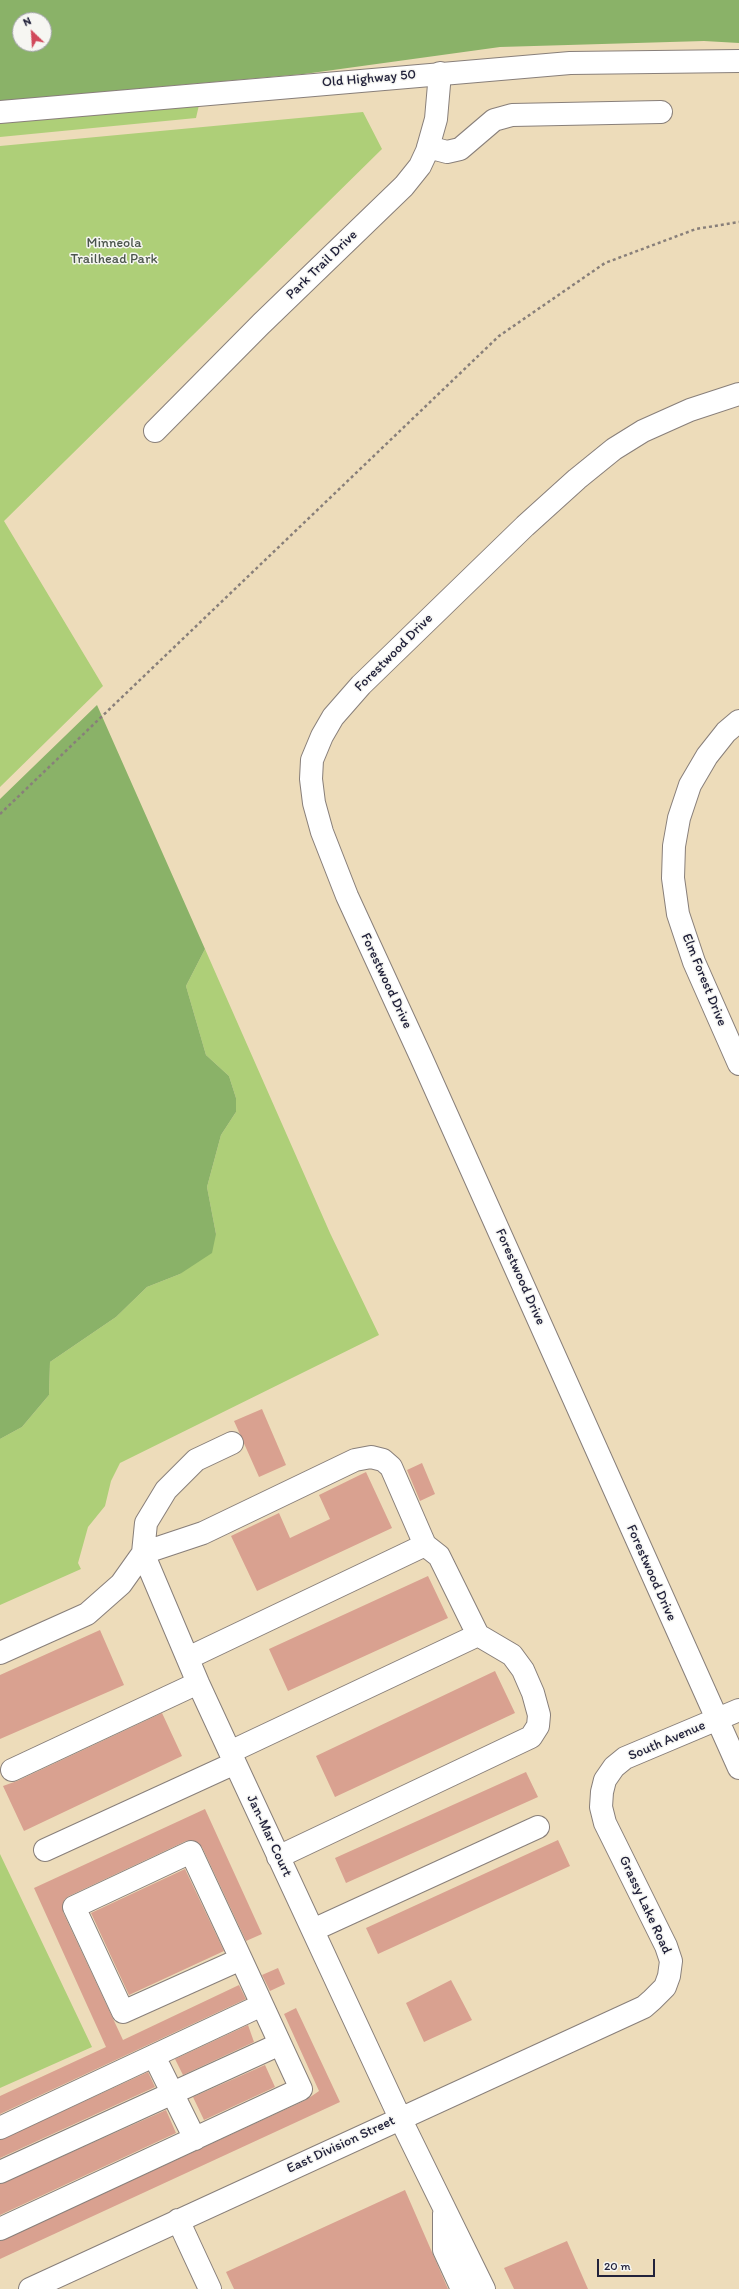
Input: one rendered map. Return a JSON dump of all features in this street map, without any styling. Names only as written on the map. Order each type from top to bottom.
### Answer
[{"type":"street","name":"Old Highway 50","points":[[0,112],[570,63],[739,61]]},
{"type":"street","name":"Park Trail Drive","points":[[155,432],[261,324],[404,186],[420,166],[428,147],[436,119],[440,73]]},
{"type":"street","points":[[428,147],[447,152],[460,149],[494,120],[512,115],[661,112]]},
{"type":"street","name":"Forestwood Drive","points":[[739,394],[690,410],[643,431],[614,449],[577,479],[525,526],[361,684],[334,717],[322,736],[312,760],[311,779],[314,803],[322,832],[347,896],[422,1057],[739,1768]]},
{"type":"street","name":"Elm Forest Drive","points":[[739,721],[726,732],[707,756],[690,785],[679,818],[675,839],[673,878],[678,914],[694,962],[739,1064]]},
{"type":"street","points":[[0,1653],[87,1614],[121,1584],[143,1553],[146,1522],[166,1490],[196,1460],[232,1443]]},
{"type":"street","points":[[143,1553],[202,1533],[355,1460],[371,1457],[383,1460],[391,1467],[425,1545],[439,1556],[478,1635],[512,1655],[522,1670],[533,1693],[539,1715],[538,1726],[531,1737],[278,1857]]},
{"type":"street","points":[[188,1658],[425,1545]]},
{"type":"street","name":"Jan-Mar Court","points":[[143,1553],[198,1683],[232,1758],[400,2118],[484,2289]]},
{"type":"street","points":[[45,1850],[478,1635]]},
{"type":"street","points":[[12,1770],[198,1683]]},
{"type":"street","name":"South Avenue","points":[[602,1807],[602,1792],[605,1780],[614,1767],[625,1758],[739,1710]]},
{"type":"street","name":"Grassy Lake Road","points":[[602,1807],[605,1823],[666,1946],[671,1961],[669,1976],[665,1987],[652,2000]]},
{"type":"street","points":[[313,1930],[538,1827]]},
{"type":"street","points":[[0,2229],[301,2089],[192,1852],[74,1907],[123,2012],[241,1959]]},
{"type":"street","name":"East Division Street","points":[[30,2289],[644,2007],[652,2000]]},
{"type":"street","points":[[0,2128],[262,2005]]},
{"type":"street","points":[[0,2172],[280,2044]]},
{"type":"street","points":[[154,2056],[195,2139]]},
{"type":"street","points":[[444,2209],[444,2250],[462,2289]]},
{"type":"street","points":[[178,2220],[210,2289]]},
{"type":"path","points":[[0,814],[499,336],[605,263],[696,229],[739,222]]},
{"type":"green space","points":[[0,0],[739,0],[739,43],[704,41],[500,47],[304,74],[0,101]]},
{"type":"green space","points":[[199,105],[196,118],[0,137],[0,123]]},
{"type":"green space","name":"Minneola Trailhead Park","points":[[363,112],[382,149],[4,521],[103,686],[0,787],[0,146]]},
{"type":"green space","points":[[97,705],[205,949],[186,986],[206,1055],[229,1076],[236,1098],[236,1112],[221,1135],[207,1187],[216,1234],[212,1253],[180,1274],[147,1287],[116,1317],[50,1362],[49,1395],[22,1427],[0,1439],[0,799]]},
{"type":"green space","points":[[205,949],[330,1233],[379,1335],[120,1463],[111,1481],[105,1506],[88,1527],[78,1563],[81,1569],[0,1605],[0,1439],[22,1427],[49,1395],[50,1362],[116,1317],[147,1287],[180,1274],[216,1234],[207,1187],[221,1135],[236,1112],[236,1098],[229,1076],[206,1055],[186,986]]},
{"type":"green space","points":[[0,1854],[92,2047],[0,2088]]},
{"type":"building","points":[[262,1409],[286,1465],[259,1477],[234,1421]]},
{"type":"building","points":[[422,1463],[435,1494],[420,1501],[407,1470]]},
{"type":"building","points":[[366,1472],[392,1528],[257,1591],[231,1536],[279,1513],[290,1538],[330,1519],[319,1495]]},
{"type":"building","points":[[428,1576],[448,1618],[288,1691],[269,1649]]},
{"type":"building","points":[[100,1630],[124,1685],[0,1739],[0,1675]]},
{"type":"building","points":[[495,1671],[515,1713],[335,1797],[316,1756]]},
{"type":"building","points":[[162,1713],[182,1756],[24,1831],[3,1786],[17,1781]]},
{"type":"building","points":[[526,1772],[538,1797],[346,1883],[335,1858]]},
{"type":"building","points":[[205,1809],[262,1934],[246,1941],[202,1847],[192,1840],[186,1841],[69,1896],[64,1900],[63,1912],[123,2040],[239,1985],[246,1999],[0,2114],[0,2096],[106,2047],[34,1888]]},
{"type":"building","points":[[558,1840],[570,1866],[378,1954],[366,1928]]},
{"type":"building","points":[[185,1869],[224,1951],[129,1995],[91,1913]]},
{"type":"building","points":[[278,1968],[285,1984],[270,1991],[262,1975]]},
{"type":"building","points":[[451,1980],[472,2020],[424,2042],[406,2003]]},
{"type":"building","points":[[296,2008],[340,2102],[0,2259],[0,2241],[306,2100],[319,2091],[284,2014]]},
{"type":"building","points":[[248,2025],[254,2042],[183,2075],[175,2059]]},
{"type":"building","points":[[265,2065],[275,2087],[204,2120],[193,2097]]},
{"type":"building","points":[[148,2072],[155,2087],[0,2158],[0,2140]]},
{"type":"building","points":[[166,2110],[176,2133],[0,2215],[0,2184]]},
{"type":"building","points":[[405,2190],[448,2289],[234,2289],[226,2272]]},
{"type":"building","points":[[567,2241],[588,2289],[514,2289],[504,2268]]}]
